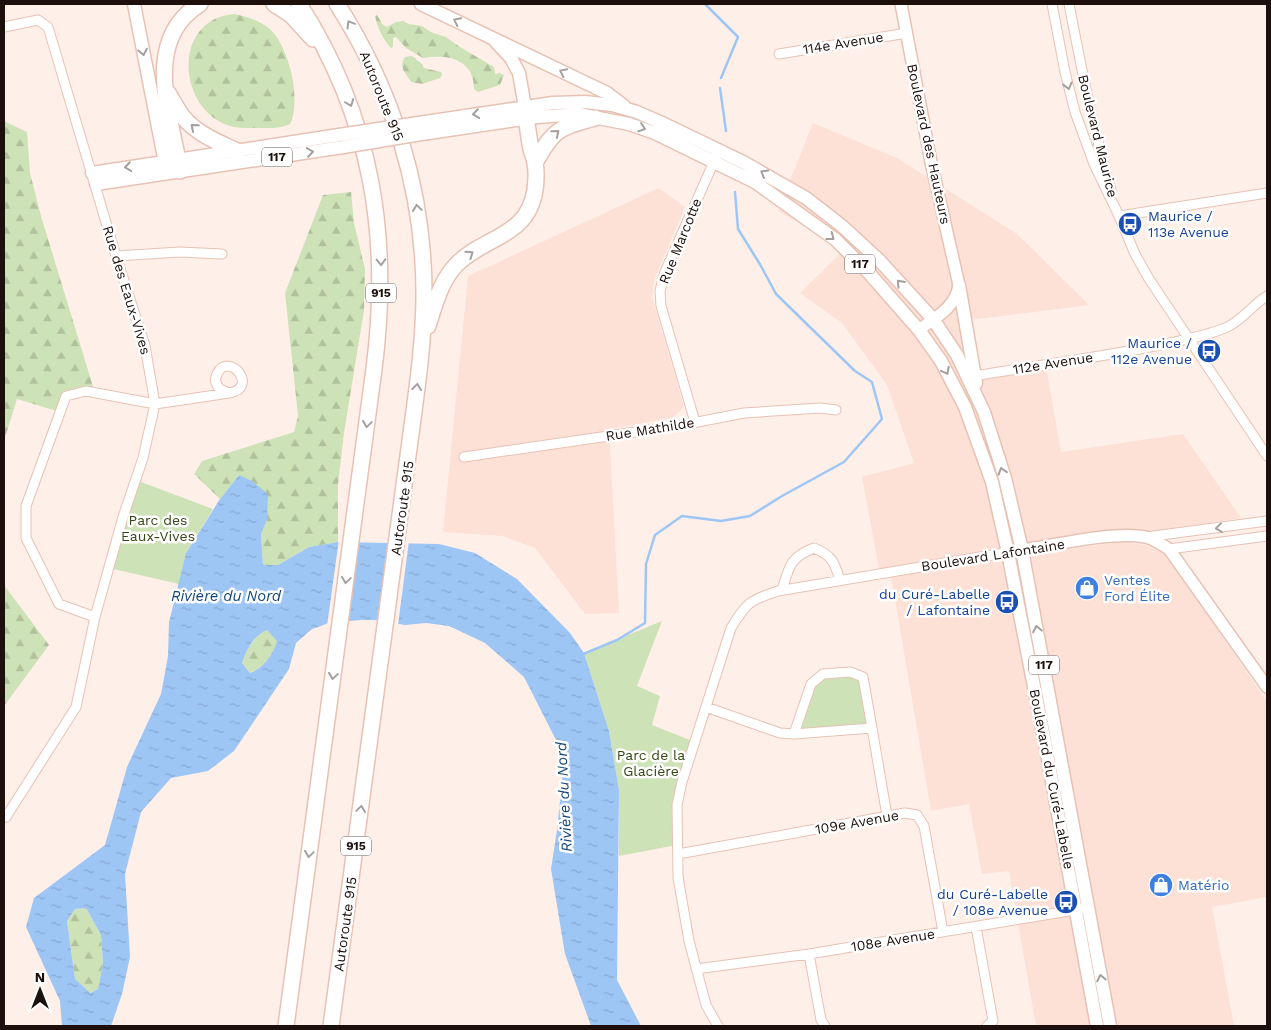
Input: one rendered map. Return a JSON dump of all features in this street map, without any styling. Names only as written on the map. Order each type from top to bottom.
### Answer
[{"type":"highway","points":[[172,166],[164,68],[166,52],[170,36],[184,16],[200,4]]},
{"type":"highway","points":[[274,4],[295,19],[330,58]]},
{"type":"highway","name":"915","points":[[286,1026],[377,352],[381,258],[376,209],[367,162],[354,115],[330,58],[299,4]]},
{"type":"highway","name":"Autoroute 915","points":[[331,1026],[398,540],[422,344],[424,291],[421,240],[416,201],[398,130],[380,83],[358,39],[337,4]]},
{"type":"highway","points":[[166,91],[182,116],[197,130],[237,151]]},
{"type":"highway","points":[[422,344],[440,291],[454,268],[472,252],[516,227],[527,213],[535,193],[536,163],[531,151],[525,112]]},
{"type":"highway","points":[[536,163],[546,144],[557,131],[572,123],[595,118]]},
{"type":"main road","points":[[134,4],[172,166]]},
{"type":"main road","points":[[421,4],[607,93],[628,109]]},
{"type":"main road","name":"Boulevard des Hauteurs","points":[[901,4],[931,162],[959,285]]},
{"type":"main road","points":[[493,38],[511,58],[517,68],[522,83],[525,112]]},
{"type":"main road","name":"Boulevard du Curé-Labelle","points":[[172,166],[414,130],[579,102],[598,103],[628,109],[654,119],[717,155],[836,240],[868,272],[919,330],[941,362],[965,407],[992,482],[1052,741]]},
{"type":"main road","name":"Boulevard du Curé-Labelle","points":[[525,112],[578,114],[620,122],[646,129],[760,171],[806,198],[842,226],[880,261],[933,319],[958,355],[984,412],[1004,478],[1022,550],[1052,741],[1082,909],[1097,1026]]},
{"type":"main road","name":"Boulevard du Curé-Labelle","points":[[172,166],[237,151],[341,141]]},
{"type":"main road","name":"117","points":[[94,179],[172,166]]},
{"type":"main road","points":[[919,330],[954,302],[959,285]]},
{"type":"main road","points":[[959,285],[974,376],[984,412]]},
{"type":"main road","name":"Boulevard Lafontaine","points":[[1022,550],[1096,538],[1125,536],[1146,537],[1169,549]]},
{"type":"main road","points":[[1169,549],[1267,687]]},
{"type":"main road","name":"Boulevard du Curé-Labelle","points":[[1082,909],[1110,1026]]},
{"type":"street","name":"Boulevard Maurice","points":[[1052,4],[1062,57],[1078,121],[1094,164],[1135,254],[1188,339],[1267,456]]},
{"type":"street","name":"Boulevard Maurice","points":[[1069,4],[1099,147],[1119,216]]},
{"type":"street","name":"Rue des Eaux-Vives","points":[[4,27],[38,20],[48,27],[116,256],[145,346],[155,404],[143,458],[123,517],[95,616],[76,706],[5,818]]},
{"type":"street","name":"114e Avenue","points":[[780,54],[907,33]]},
{"type":"street","name":"Boulevard Maurice","points":[[1062,57],[1079,56]]},
{"type":"street","name":"Rue Marcotte","points":[[695,422],[663,311],[660,291],[665,272],[717,155]]},
{"type":"street","points":[[1119,216],[1267,193]]},
{"type":"street","points":[[116,256],[180,252],[222,254]]},
{"type":"street","name":"112e Avenue","points":[[974,376],[1142,349],[1188,339],[1225,328],[1239,320],[1260,300],[1267,296]]},
{"type":"street","points":[[95,616],[59,604],[26,538],[26,506],[66,396],[86,391],[155,404],[229,393]]},
{"type":"street","name":"Rue Mathilde","points":[[464,457],[752,412],[820,408],[836,410]]},
{"type":"street","name":"Boulevard Lafontaine","points":[[1146,537],[1267,521]]},
{"type":"street","points":[[1169,549],[1267,536]]},
{"type":"street","points":[[782,590],[788,568],[800,553],[814,548],[827,553],[835,564],[840,580]]},
{"type":"street","name":"Boulevard Lafontaine","points":[[718,1026],[706,1005],[689,942],[680,886],[678,805],[680,790],[731,628],[740,612],[755,598],[782,590],[1022,550]]},
{"type":"street","points":[[794,734],[811,684],[822,674],[850,672],[863,677],[887,816]]},
{"type":"street","points":[[706,707],[780,733],[794,734],[872,728]]},
{"type":"street","name":"109e Avenue","points":[[678,854],[905,813],[917,815],[924,826],[943,932]]},
{"type":"street","name":"108e Avenue","points":[[696,969],[809,954],[1082,909]]},
{"type":"street","points":[[976,926],[993,1021],[987,1026]]},
{"type":"street","points":[[809,954],[821,1020],[825,1026]]},
{"type":"shaded area","points":[[813,123],[897,158],[1017,234],[1089,305],[969,320],[976,379],[1046,367],[1061,452],[1183,434],[1241,518],[880,574],[862,477],[914,463],[887,385],[842,323],[800,293],[845,249],[778,211]]},
{"type":"shaded area","points":[[659,188],[685,207],[654,280],[652,297],[684,407],[672,418],[609,429],[619,613],[585,614],[535,548],[503,536],[443,532],[468,276]]},
{"type":"shaded area","points":[[1121,542],[1145,545],[1167,555],[1267,702],[1267,897],[1212,907],[1234,1026],[1113,1026],[1025,555]]},
{"type":"shaded area","points":[[1008,558],[1092,1026],[1036,1026],[1009,871],[982,874],[969,804],[931,811],[891,576]]},
{"type":"green space","points":[[234,14],[253,19],[266,26],[277,37],[283,48],[292,74],[294,88],[295,102],[290,124],[273,128],[233,127],[214,118],[200,104],[192,86],[188,67],[191,48],[199,32],[214,20]]},
{"type":"green space","points":[[377,15],[383,25],[387,27],[396,22],[403,21],[422,26],[431,32],[446,37],[494,67],[495,74],[500,73],[504,75],[500,85],[478,92],[474,89],[473,79],[469,71],[457,60],[441,57],[423,58],[406,48],[396,37],[393,38],[393,47],[391,48],[385,41],[379,28],[375,16]]},
{"type":"green space","points":[[412,56],[424,68],[441,72],[440,78],[422,84],[411,82],[402,64],[405,57]]},
{"type":"green space","points":[[4,121],[27,132],[30,173],[41,216],[95,393],[66,396],[60,412],[17,399],[4,441]]},
{"type":"green space","points":[[351,192],[354,223],[365,269],[364,310],[344,433],[338,484],[338,542],[309,547],[278,565],[263,565],[261,534],[267,520],[239,475],[220,499],[194,474],[202,461],[294,432],[298,416],[285,293],[323,195]]},
{"type":"green space","name":"Parc des Eaux-Vives","points":[[136,480],[213,509],[186,553],[179,584],[109,568]]},
{"type":"green space","points":[[4,585],[49,645],[4,706]]},
{"type":"green space","name":"Parc de la Glacière","points":[[662,621],[637,686],[660,696],[652,725],[695,742],[682,782],[677,845],[619,856],[619,790],[609,731],[584,653]]},
{"type":"green space","points":[[267,630],[278,641],[267,660],[250,673],[242,663],[254,640]]},
{"type":"green space","points":[[822,674],[863,677],[872,728],[794,734],[811,684]]},
{"type":"green space","points":[[86,908],[101,935],[103,963],[98,989],[89,993],[75,979],[67,921],[75,909]]},
{"type":"water","name":"Rivière du Nord","points":[[239,475],[252,481],[268,494],[267,520],[261,534],[263,565],[278,565],[309,547],[338,542],[439,544],[475,553],[517,579],[570,633],[584,653],[609,731],[619,790],[617,980],[641,1026],[591,1026],[565,954],[551,869],[563,772],[558,744],[524,677],[485,643],[449,626],[426,623],[405,625],[375,620],[361,620],[328,623],[312,629],[296,643],[289,669],[234,751],[208,771],[171,778],[141,812],[125,874],[130,957],[122,994],[111,1026],[62,1026],[60,1001],[26,927],[34,898],[105,845],[127,767],[161,694],[168,656],[169,622],[186,553],[220,499]],"holes":[[[267,630],[277,641],[264,664],[250,673],[242,663],[254,640]],[[86,908],[101,935],[103,963],[98,989],[90,993],[75,979],[67,921],[75,909]]]},
{"type":"pier","points":[[339,539],[357,539],[336,625],[327,626]]},
{"type":"pier","points":[[403,540],[409,541],[398,625],[379,623]]},
{"type":"waterway","points":[[705,4],[738,37],[721,78]]},
{"type":"waterway","points":[[720,88],[726,131]]},
{"type":"waterway","points":[[581,655],[617,640],[645,623],[646,564],[655,535],[682,516],[721,521],[750,516],[844,462],[882,419],[872,382],[855,371],[776,294],[738,229],[735,192]]},
{"type":"place","name":"Maurice / 113e Avenue","points":[[1130,224]]},
{"type":"place","name":"Maurice / 112e Avenue","points":[[1209,351]]},
{"type":"place","name":"Ventes Ford Élite","points":[[1087,588]]},
{"type":"place","name":"du Curé-Labelle / Lafontaine","points":[[1007,602]]},
{"type":"place","name":"Matério","points":[[1161,885]]},
{"type":"place","name":"du Curé-Labelle / 108e Avenue","points":[[1066,902]]}]
